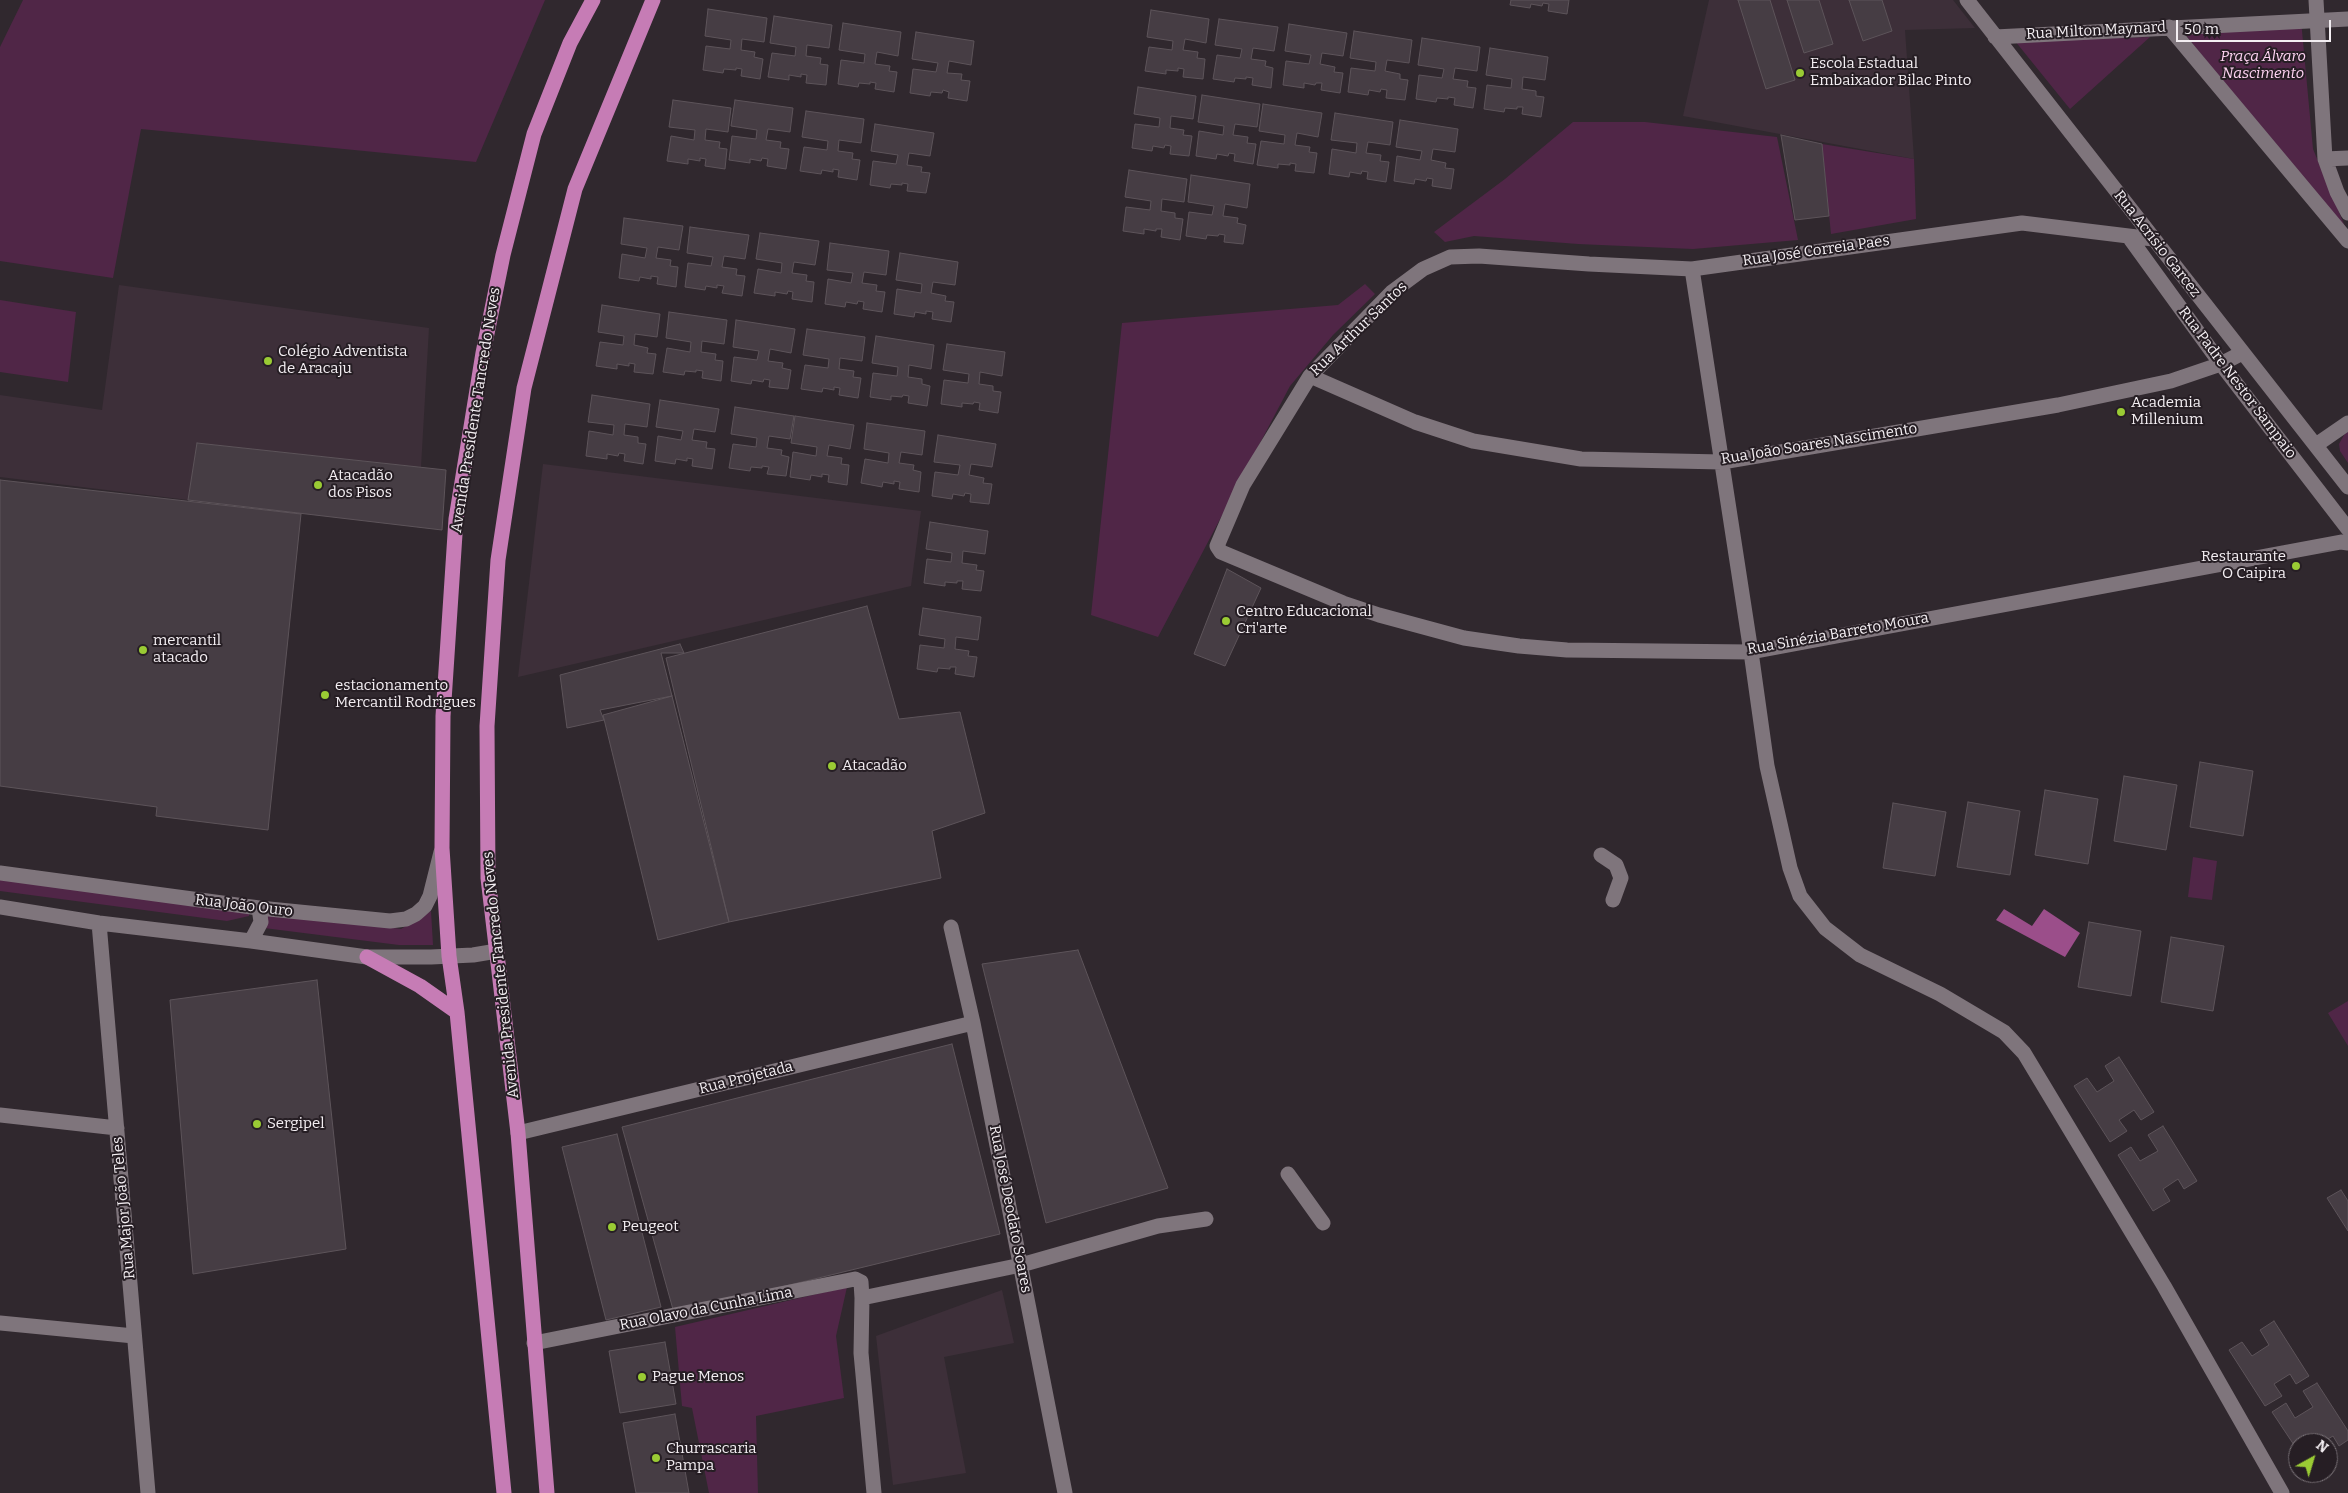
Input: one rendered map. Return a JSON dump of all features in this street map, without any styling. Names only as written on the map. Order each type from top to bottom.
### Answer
[{"type":"main road","name":"Avenida Presidente Tancredo Neves","points":[[504,1493],[457,1012],[449,956],[442,848],[444,716],[456,519],[483,354],[503,255],[534,134],[570,43],[593,0]]},
{"type":"main road","name":"Avenida Presidente Tancredo Neves","points":[[547,1493],[518,1133],[488,878],[487,726],[498,560],[524,388],[575,189],[653,0]]},
{"type":"main road","points":[[366,957],[420,986],[457,1012]]},
{"type":"street","name":"Rua Acrísio Garcez","points":[[1967,0],[2348,488]]},
{"type":"street","points":[[2316,0],[2325,159],[2337,192],[2348,213]]},
{"type":"street","name":"Rua Milton Maynard","points":[[1995,37],[2348,19]]},
{"type":"street","points":[[2169,27],[2348,241]]},
{"type":"street","points":[[2325,159],[2348,158]]},
{"type":"street","name":"Rua José Correia Paes","points":[[1479,256],[1692,269],[2011,223],[2153,239]]},
{"type":"street","name":"Rua Padre Nestor Sampaio","points":[[2129,236],[2346,536]]},
{"type":"street","name":"Rua Arthur Santos","points":[[1218,549],[1218,542],[1243,485],[1310,376],[1392,292],[1423,269],[1450,257],[1479,256]]},
{"type":"street","points":[[1692,269],[1751,652],[1766,766],[1790,868],[1800,896],[1824,928],[1860,955],[1940,994],[2004,1032],[2024,1053],[2164,1286],[2282,1493]]},
{"type":"street","name":"Rua João Soares Nascimento","points":[[1310,376],[1415,422],[1472,440],[1581,459],[1722,462],[2058,405],[2172,381],[2221,364],[2242,353]]},
{"type":"street","points":[[2316,445],[2348,423]]},
{"type":"street","name":"Rua Sinézia Barreto Moura","points":[[1218,549],[1343,602],[1379,615],[1464,638],[1519,646],[1567,650],[1751,652],[2346,536]]},
{"type":"street","name":"Rua João Ouro","points":[[0,873],[259,908],[390,922],[406,919],[416,914],[425,906],[430,896],[442,848]]},
{"type":"street","points":[[1601,855],[1616,865],[1621,878],[1613,900]]},
{"type":"street","points":[[0,907],[100,923],[251,940],[366,957],[449,956],[497,951]]},
{"type":"street","points":[[251,940],[261,922],[259,908]]},
{"type":"street","name":"Rua Major João Teles","points":[[100,923],[148,1493]]},
{"type":"street","name":"Rua José Deodato Soares","points":[[951,927],[974,1023],[1065,1493]]},
{"type":"street","name":"Rua Projetada","points":[[518,1133],[974,1023]]},
{"type":"street","points":[[0,1114],[117,1128]]},
{"type":"street","points":[[1288,1174],[1323,1223]]},
{"type":"street","points":[[862,1298],[1022,1265],[1158,1226],[1206,1219]]},
{"type":"street","name":"Rua Olavo da Cunha Lima","points":[[534,1343],[855,1279],[861,1282],[861,1353],[874,1493]]},
{"type":"street","points":[[0,1324],[134,1336]]},
{"type":"shaded area","name":"Escola Estadual Embaixador Bilac Pinto","points":[[1709,0],[1953,0],[1975,28],[1905,30],[1914,159],[1683,116]]},
{"type":"shaded area","name":"Colégio Adventista de Aracaju","points":[[119,285],[429,328],[421,467],[197,443],[188,500],[0,477],[0,395],[102,410]]},
{"type":"shaded area","points":[[543,464],[921,511],[911,586],[518,677]]},
{"type":"shaded area","points":[[2004,909],[2032,926],[2044,909],[2080,933],[2065,957],[1996,920]]},
{"type":"shaded area","points":[[1002,1290],[1014,1343],[944,1357],[966,1473],[893,1485],[876,1336]]},
{"type":"green space","points":[[23,0],[545,0],[476,162],[141,129],[113,278],[0,261],[0,47]]},
{"type":"green space","name":"Praça Álvaro Nascimento","points":[[2301,20],[2313,149],[2348,234],[2348,239],[2177,24]]},
{"type":"green space","points":[[2150,37],[2070,109],[2015,41]]},
{"type":"green space","points":[[1573,122],[1645,122],[1777,137],[1798,240],[1693,249],[1578,244],[1474,236],[1445,242],[1434,232],[1505,179]]},
{"type":"green space","points":[[1822,144],[1914,159],[1916,219],[1831,234]]},
{"type":"green space","points":[[1365,284],[1375,294],[1333,335],[1290,386],[1158,637],[1091,615],[1122,323],[1338,305]]},
{"type":"green space","points":[[0,300],[76,312],[68,382],[0,372]]},
{"type":"green space","points":[[2348,431],[2348,463],[2340,451],[2339,444]]},
{"type":"green space","points":[[2193,857],[2217,861],[2212,900],[2188,897]]},
{"type":"green space","points":[[0,879],[249,911],[249,916],[227,921],[0,891]]},
{"type":"green space","points":[[266,910],[401,929],[431,911],[433,945],[399,945],[264,928]]},
{"type":"green space","points":[[2348,1001],[2348,1046],[2328,1013]]},
{"type":"green space","points":[[847,1287],[836,1336],[844,1398],[756,1416],[758,1493],[709,1493],[692,1408],[682,1406],[675,1327]]},
{"type":"building","points":[[1511,0],[1569,0],[1567,14],[1548,11],[1549,4],[1543,3],[1542,6],[1531,4],[1530,8],[1510,5]]},
{"type":"building","points":[[1738,0],[1770,0],[1795,80],[1766,89]]},
{"type":"building","points":[[1787,0],[1819,0],[1833,44],[1804,53]]},
{"type":"building","points":[[1849,0],[1882,0],[1892,31],[1863,41]]},
{"type":"building","points":[[708,9],[767,18],[764,42],[742,39],[741,50],[755,52],[754,57],[763,59],[760,79],[741,76],[742,69],[736,68],[736,70],[724,69],[723,73],[703,70],[706,46],[730,49],[731,40],[705,36]]},
{"type":"building","points":[[1151,10],[1209,19],[1206,43],[1185,39],[1183,50],[1198,52],[1197,58],[1205,59],[1203,79],[1183,77],[1184,69],[1178,68],[1178,71],[1166,70],[1166,74],[1145,71],[1149,47],[1172,50],[1173,41],[1147,37]]},
{"type":"building","points":[[774,16],[832,25],[829,48],[807,45],[806,56],[821,58],[820,64],[828,65],[826,85],[806,83],[807,75],[801,74],[801,77],[789,75],[789,80],[768,77],[772,53],[795,56],[796,47],[770,43]]},
{"type":"building","points":[[1219,19],[1278,27],[1274,51],[1253,48],[1251,59],[1266,61],[1265,66],[1273,68],[1271,88],[1252,85],[1253,78],[1235,78],[1234,82],[1213,79],[1217,55],[1240,58],[1242,49],[1215,45]]},
{"type":"building","points":[[843,23],[901,32],[898,56],[877,52],[875,64],[890,66],[889,71],[897,72],[894,92],[875,89],[876,83],[870,82],[870,84],[859,83],[858,87],[838,84],[841,60],[864,63],[865,54],[839,50]]},
{"type":"building","points":[[1289,24],[1347,33],[1343,56],[1322,53],[1320,64],[1335,67],[1334,72],[1343,73],[1340,93],[1321,90],[1322,83],[1316,83],[1315,85],[1304,83],[1304,88],[1283,85],[1286,61],[1309,64],[1311,55],[1285,51]]},
{"type":"building","points":[[1354,31],[1412,40],[1409,63],[1387,60],[1385,71],[1400,74],[1400,79],[1408,80],[1405,100],[1386,98],[1387,90],[1381,89],[1380,92],[1369,90],[1368,95],[1348,92],[1351,68],[1375,71],[1376,62],[1350,58]]},
{"type":"building","points":[[916,32],[974,41],[971,65],[949,61],[947,73],[962,74],[961,80],[970,81],[967,101],[948,98],[949,92],[943,90],[942,93],[931,92],[930,96],[910,93],[913,69],[936,72],[938,63],[912,59]]},
{"type":"building","points":[[1422,38],[1480,47],[1477,71],[1455,68],[1453,79],[1468,81],[1467,87],[1476,88],[1473,108],[1454,105],[1455,98],[1437,98],[1436,102],[1416,99],[1419,75],[1442,78],[1444,69],[1418,65]]},
{"type":"building","points":[[1490,48],[1548,57],[1545,80],[1523,77],[1522,89],[1536,91],[1536,96],[1544,97],[1541,117],[1522,114],[1523,107],[1517,107],[1517,109],[1505,108],[1504,112],[1484,109],[1487,85],[1511,88],[1512,79],[1486,75]]},
{"type":"building","points":[[1138,87],[1196,96],[1193,119],[1171,116],[1170,128],[1184,130],[1183,135],[1192,136],[1189,156],[1170,154],[1171,146],[1165,145],[1164,148],[1153,146],[1152,151],[1132,148],[1135,124],[1159,127],[1160,118],[1134,114]]},
{"type":"building","points":[[1202,95],[1260,104],[1257,127],[1235,124],[1233,135],[1248,137],[1247,143],[1256,144],[1253,164],[1234,161],[1235,154],[1229,153],[1228,156],[1217,154],[1216,159],[1196,156],[1199,131],[1223,135],[1224,126],[1198,122]]},
{"type":"building","points":[[673,100],[731,108],[728,132],[706,129],[705,140],[720,142],[719,148],[727,149],[725,169],[705,166],[706,159],[700,158],[700,161],[688,159],[688,164],[667,161],[671,136],[694,140],[695,130],[669,127]]},
{"type":"building","points":[[735,100],[793,108],[790,132],[768,129],[766,140],[781,142],[780,148],[789,149],[786,169],[767,166],[768,159],[762,158],[761,161],[750,159],[750,163],[729,160],[732,136],[756,139],[757,130],[731,126]]},
{"type":"building","points":[[1263,104],[1322,113],[1318,137],[1297,133],[1295,145],[1310,147],[1309,152],[1317,153],[1314,173],[1295,171],[1296,164],[1290,163],[1290,165],[1278,164],[1278,168],[1257,165],[1261,141],[1284,144],[1285,135],[1259,131]]},
{"type":"building","points":[[806,111],[864,119],[861,143],[839,140],[838,151],[853,153],[852,159],[860,160],[857,180],[838,177],[839,170],[833,169],[833,172],[822,170],[821,174],[800,171],[804,147],[827,150],[828,141],[802,137]]},
{"type":"building","points":[[1335,113],[1393,122],[1390,145],[1368,142],[1366,153],[1381,155],[1380,161],[1389,162],[1386,182],[1367,179],[1368,172],[1362,171],[1361,174],[1350,172],[1349,177],[1329,174],[1332,149],[1356,153],[1357,143],[1331,140]]},
{"type":"building","points":[[1400,120],[1458,129],[1455,152],[1433,149],[1431,160],[1446,163],[1445,168],[1454,169],[1451,189],[1432,186],[1433,179],[1427,178],[1426,181],[1415,179],[1414,184],[1394,181],[1397,156],[1420,160],[1422,151],[1396,147]]},
{"type":"building","points":[[875,124],[934,133],[930,156],[909,153],[907,165],[922,167],[921,172],[930,173],[926,193],[907,191],[908,184],[902,183],[902,185],[891,184],[890,188],[870,185],[873,161],[896,164],[898,155],[871,151]]},
{"type":"building","points":[[1781,135],[1822,144],[1829,216],[1795,220]]},
{"type":"building","points":[[1129,170],[1187,179],[1184,202],[1162,199],[1161,211],[1175,213],[1175,218],[1183,219],[1180,240],[1161,237],[1162,229],[1156,229],[1156,231],[1144,229],[1144,234],[1123,231],[1126,207],[1150,210],[1151,201],[1125,197]]},
{"type":"building","points":[[1191,175],[1250,184],[1247,208],[1225,204],[1223,216],[1238,218],[1237,223],[1246,225],[1243,244],[1224,242],[1225,235],[1219,234],[1218,236],[1207,235],[1206,239],[1186,236],[1189,212],[1212,215],[1214,206],[1188,202]]},
{"type":"building","points":[[624,218],[683,226],[679,250],[658,247],[656,258],[671,260],[670,266],[678,267],[676,287],[657,284],[658,277],[651,276],[651,279],[640,277],[639,281],[619,278],[622,254],[645,258],[647,248],[621,244]]},
{"type":"building","points":[[690,227],[749,235],[745,259],[724,256],[722,267],[737,269],[736,275],[745,276],[742,296],[722,293],[724,286],[717,285],[717,288],[706,286],[705,290],[685,287],[688,263],[711,266],[713,257],[687,253]]},
{"type":"building","points":[[760,233],[819,241],[815,265],[794,262],[792,273],[807,275],[806,281],[814,282],[812,302],[792,299],[793,292],[788,291],[787,294],[775,292],[775,296],[754,293],[758,269],[781,273],[782,263],[756,259]]},
{"type":"building","points":[[830,243],[889,251],[886,275],[864,272],[862,283],[877,285],[876,291],[885,292],[882,312],[863,309],[864,302],[858,301],[857,304],[846,302],[845,307],[825,304],[828,279],[851,283],[853,273],[827,270]]},
{"type":"building","points":[[900,253],[958,262],[955,285],[933,282],[931,293],[946,296],[945,301],[954,302],[951,322],[932,319],[933,312],[926,311],[926,314],[915,312],[914,317],[894,314],[897,289],[921,293],[922,284],[896,280]]},
{"type":"building","points":[[602,305],[660,314],[657,337],[635,334],[634,345],[648,348],[647,353],[656,354],[653,374],[634,372],[635,364],[629,363],[629,366],[617,364],[617,369],[596,366],[600,342],[623,345],[624,336],[598,332]]},
{"type":"building","points":[[669,312],[727,320],[724,344],[702,341],[701,352],[716,354],[715,360],[723,361],[721,381],[702,378],[703,371],[685,371],[684,375],[663,372],[667,348],[690,352],[691,342],[666,338]]},
{"type":"building","points":[[736,320],[795,329],[791,353],[770,349],[768,361],[783,363],[782,368],[791,370],[788,389],[769,387],[770,380],[764,379],[763,382],[752,380],[751,384],[731,381],[734,357],[757,360],[759,351],[733,347]]},
{"type":"building","points":[[807,329],[865,337],[862,361],[840,358],[839,369],[854,371],[853,377],[861,378],[858,398],[839,395],[840,388],[834,387],[834,390],[823,388],[822,392],[801,389],[805,365],[828,368],[829,359],[803,355]]},
{"type":"building","points":[[876,336],[934,345],[931,369],[909,365],[908,377],[922,379],[922,384],[930,386],[927,406],[908,403],[909,396],[903,395],[902,397],[891,396],[891,400],[870,397],[873,373],[897,376],[898,367],[872,363]]},
{"type":"building","points":[[947,344],[1005,352],[1002,376],[980,372],[979,384],[993,386],[993,391],[1001,392],[998,413],[979,410],[980,403],[974,402],[973,404],[962,403],[962,407],[941,404],[944,380],[968,383],[969,374],[943,370]]},
{"type":"building","points":[[592,395],[650,404],[647,427],[625,424],[624,435],[638,437],[638,443],[646,444],[643,464],[624,461],[625,454],[619,453],[618,456],[607,454],[607,459],[586,456],[589,431],[613,435],[614,425],[588,422]]},
{"type":"building","points":[[660,400],[719,409],[715,432],[694,429],[692,440],[707,442],[706,448],[715,449],[712,469],[692,466],[693,459],[687,458],[687,461],[676,459],[675,464],[655,461],[658,436],[681,440],[683,431],[656,427]]},
{"type":"building","points":[[735,407],[794,416],[790,439],[769,436],[767,448],[782,450],[781,455],[789,457],[786,476],[767,474],[769,467],[762,466],[762,468],[751,467],[750,471],[729,468],[733,444],[756,447],[757,438],[731,434]]},
{"type":"building","points":[[795,416],[854,425],[850,449],[829,445],[827,456],[842,458],[841,464],[849,465],[847,485],[828,482],[829,475],[822,474],[822,477],[811,475],[810,480],[790,477],[793,452],[816,456],[817,447],[791,443]]},
{"type":"building","points":[[867,423],[925,431],[922,455],[901,452],[899,463],[914,465],[913,470],[921,472],[919,492],[899,489],[900,482],[894,481],[894,484],[883,482],[882,487],[861,483],[865,459],[888,463],[889,453],[864,449]]},
{"type":"building","points":[[938,435],[996,444],[992,467],[971,464],[969,475],[984,478],[983,483],[992,484],[989,504],[970,502],[971,494],[965,493],[964,496],[953,494],[952,499],[932,496],[935,472],[958,475],[960,465],[934,462]]},
{"type":"building","name":"Atacadão dos Pisos","points":[[197,443],[446,470],[442,530],[188,500]]},
{"type":"building","name":"mercantil atacado","points":[[0,480],[301,514],[268,830],[156,816],[157,807],[0,786]]},
{"type":"building","points":[[930,522],[988,531],[985,554],[963,551],[962,563],[977,565],[976,570],[984,571],[981,591],[962,589],[963,581],[957,581],[957,583],[945,582],[945,586],[924,583],[927,559],[951,562],[952,553],[926,549]]},
{"type":"building","name":"Centro Educacional Cri'arte","points":[[1227,569],[1261,588],[1225,666],[1194,654]]},
{"type":"building","name":"Atacadão","points":[[867,606],[899,719],[960,712],[985,813],[932,831],[941,878],[729,922],[666,658]]},
{"type":"building","points":[[923,608],[981,617],[978,640],[956,637],[955,649],[969,651],[968,656],[977,657],[974,677],[955,674],[956,667],[950,667],[950,669],[938,668],[937,672],[917,669],[920,645],[944,648],[945,639],[919,635]]},
{"type":"building","points":[[680,644],[684,653],[661,653],[672,696],[600,710],[604,720],[567,728],[560,675]]},
{"type":"building","points":[[672,696],[729,922],[658,940],[603,715]]},
{"type":"building","points":[[2200,762],[2253,771],[2243,836],[2190,827]]},
{"type":"building","points":[[2124,776],[2177,785],[2166,850],[2114,841]]},
{"type":"building","points":[[2045,790],[2098,799],[2088,864],[2035,855]]},
{"type":"building","points":[[1968,802],[2020,811],[2010,875],[1957,867]]},
{"type":"building","points":[[1893,803],[1946,812],[1935,876],[1883,868]]},
{"type":"building","points":[[2089,922],[2141,931],[2131,996],[2078,987]]},
{"type":"building","points":[[2171,937],[2224,946],[2213,1011],[2161,1002]]},
{"type":"building","points":[[1078,950],[1168,1188],[1046,1223],[982,964]]},
{"type":"building","name":"Sergipel","points":[[317,980],[346,1249],[193,1274],[170,1000]]},
{"type":"building","points":[[952,1044],[1000,1234],[674,1313],[622,1127]]},
{"type":"building","points":[[2119,1057],[2154,1112],[2141,1120],[2134,1110],[2119,1120],[2127,1131],[2110,1142],[2074,1086],[2087,1078],[2097,1092],[2114,1081],[2105,1066]]},
{"type":"building","points":[[2163,1126],[2197,1181],[2184,1189],[2178,1179],[2163,1189],[2170,1201],[2153,1211],[2118,1155],[2131,1147],[2140,1161],[2158,1151],[2148,1135]]},
{"type":"building","name":"Peugeot","points":[[617,1134],[661,1307],[606,1320],[562,1147]]},
{"type":"building","points":[[2341,1190],[2348,1201],[2348,1231],[2327,1198]]},
{"type":"building","points":[[2274,1321],[2309,1376],[2296,1384],[2290,1374],[2274,1384],[2282,1396],[2265,1406],[2229,1350],[2242,1342],[2252,1356],[2269,1345],[2260,1330]]},
{"type":"building","name":"Pague Menos","points":[[665,1342],[676,1404],[620,1413],[609,1351]]},
{"type":"building","points":[[2317,1383],[2348,1431],[2348,1440],[2339,1446],[2338,1433],[2288,1433],[2288,1436],[2272,1412],[2286,1403],[2295,1418],[2313,1407],[2303,1391]]},
{"type":"building","name":"Churrascaria Pampa","points":[[675,1414],[689,1493],[636,1493],[623,1423]]},
{"type":"place","name":"Escola Estadual Embaixador Bilac Pinto","points":[[1800,73]]},
{"type":"place","name":"Colégio Adventista de Aracaju","points":[[268,361]]},
{"type":"place","name":"Academia Millenium","points":[[2121,412]]},
{"type":"place","name":"Atacadão dos Pisos","points":[[318,485]]},
{"type":"place","name":"Restaurante O Caipira","points":[[2296,566]]},
{"type":"place","name":"Centro Educacional Cri'arte","points":[[1226,621]]},
{"type":"place","name":"mercantil atacado","points":[[143,650]]},
{"type":"place","name":"estacionamento Mercantil Rodrigues","points":[[325,695]]},
{"type":"place","name":"Atacadão","points":[[832,766]]},
{"type":"place","name":"Sergipel","points":[[257,1124]]},
{"type":"place","name":"Peugeot","points":[[612,1227]]},
{"type":"place","name":"Pague Menos","points":[[642,1377]]},
{"type":"place","name":"Churrascaria Pampa","points":[[656,1458]]}]
